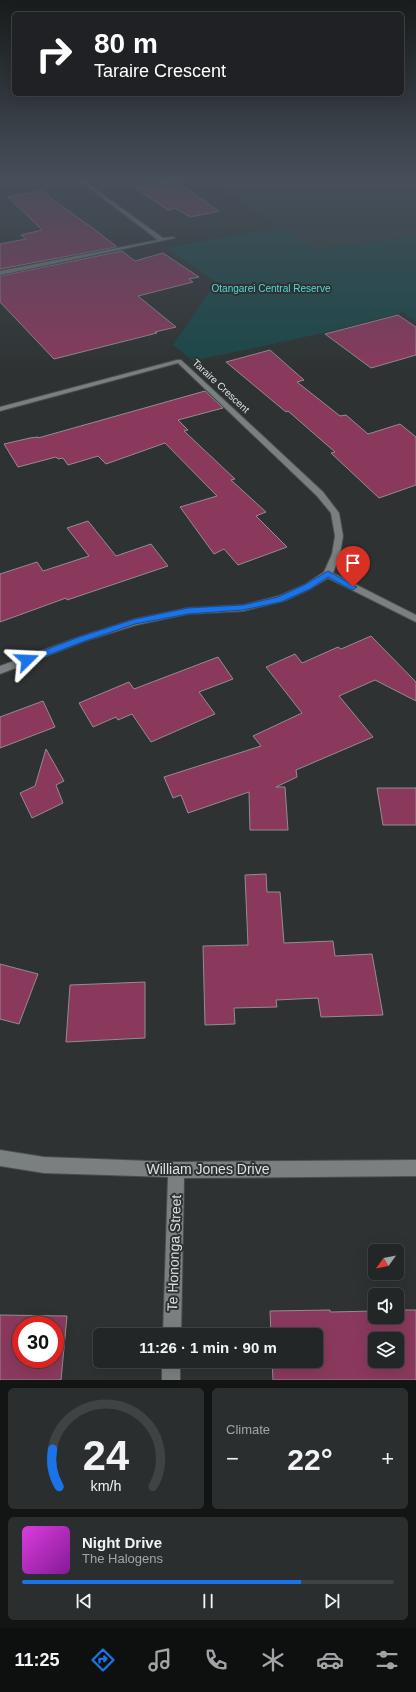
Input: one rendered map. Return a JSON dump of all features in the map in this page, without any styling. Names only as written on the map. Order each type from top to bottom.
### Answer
[{"type":"street","points":[[0,273],[135,245]]},
{"type":"street","name":"Taraire Crescent","points":[[0,409],[178,361],[320,494],[335,513],[339,536],[336,554],[328,574]]},
{"type":"street","points":[[0,670],[82,639],[135,622],[188,611],[243,608],[281,599],[307,587],[328,574],[416,619]]},
{"type":"street","name":"William Jones Drive","points":[[0,1158],[44,1165],[176,1170],[416,1168]]},
{"type":"street","name":"Te Hononga Street","points":[[172,1328],[176,1170]]},
{"type":"street","points":[[171,1368],[171,1380]]},
{"type":"shaded area","points":[[307,245],[348,245],[314,250]]},
{"type":"green space","name":"Otangarei Central Reserve","points":[[181,245],[307,245],[314,250],[348,245],[416,245],[416,322],[403,312],[319,334],[193,361],[173,345],[216,282],[167,248]]},
{"type":"building","points":[[0,245],[115,245],[117,247],[0,269]]},
{"type":"building","points":[[122,251],[135,261],[163,253],[199,277],[189,279],[193,282],[138,296],[176,327],[54,359],[0,302],[0,276]]},
{"type":"building","points":[[398,315],[416,327],[416,355],[371,368],[325,334]]},
{"type":"building","points":[[270,350],[304,380],[297,382],[340,416],[346,415],[368,434],[400,424],[416,437],[416,485],[379,498],[331,453],[335,452],[288,411],[286,412],[226,362]]},
{"type":"building","points":[[205,391],[223,408],[178,420],[188,430],[184,431],[235,479],[231,480],[266,512],[256,516],[287,547],[238,565],[224,549],[214,554],[180,507],[217,496],[165,443],[106,464],[98,456],[68,465],[63,458],[58,459],[56,457],[18,467],[4,444],[30,438],[38,438]]},
{"type":"building","points":[[88,521],[116,556],[151,544],[168,566],[67,600],[66,598],[0,622],[0,574],[37,562],[43,571],[89,556],[67,528]]},
{"type":"building","points":[[371,636],[416,682],[416,701],[375,680],[339,696],[373,737],[296,770],[297,777],[276,787],[285,787],[288,830],[250,830],[249,792],[188,813],[181,795],[173,798],[164,777],[261,746],[253,736],[302,713],[266,667],[295,654],[302,663],[338,647],[341,649]]},
{"type":"building","points":[[218,657],[233,679],[199,692],[215,714],[151,742],[132,714],[118,720],[116,717],[93,727],[79,703],[129,682],[134,689]]},
{"type":"building","points":[[43,701],[55,727],[0,748],[0,717]]},
{"type":"building","points":[[46,749],[64,781],[56,785],[63,803],[32,818],[20,793],[35,786]]},
{"type":"building","points":[[377,788],[416,788],[416,825],[383,825]]},
{"type":"building","points":[[266,874],[267,892],[280,892],[284,943],[333,941],[335,956],[372,954],[383,1015],[321,1017],[318,998],[276,1000],[277,1007],[234,1008],[235,1024],[205,1025],[203,946],[248,945],[245,875]]},
{"type":"building","points":[[0,964],[38,974],[19,1024],[0,1019]]},
{"type":"building","points":[[145,982],[145,1038],[66,1042],[70,985]]},
{"type":"building","points":[[404,1310],[416,1310],[416,1380],[273,1380],[272,1368],[323,1368],[323,1328],[271,1328],[270,1311],[368,1311],[368,1324],[404,1324]]},
{"type":"building","points":[[0,1315],[67,1316],[64,1348],[64,1316],[12,1316],[12,1368],[62,1368],[61,1380],[0,1380]]},
{"type":"route","points":[[27,660],[82,639],[135,622],[188,611],[243,608],[281,599],[307,587],[328,574],[353,587]]}]
